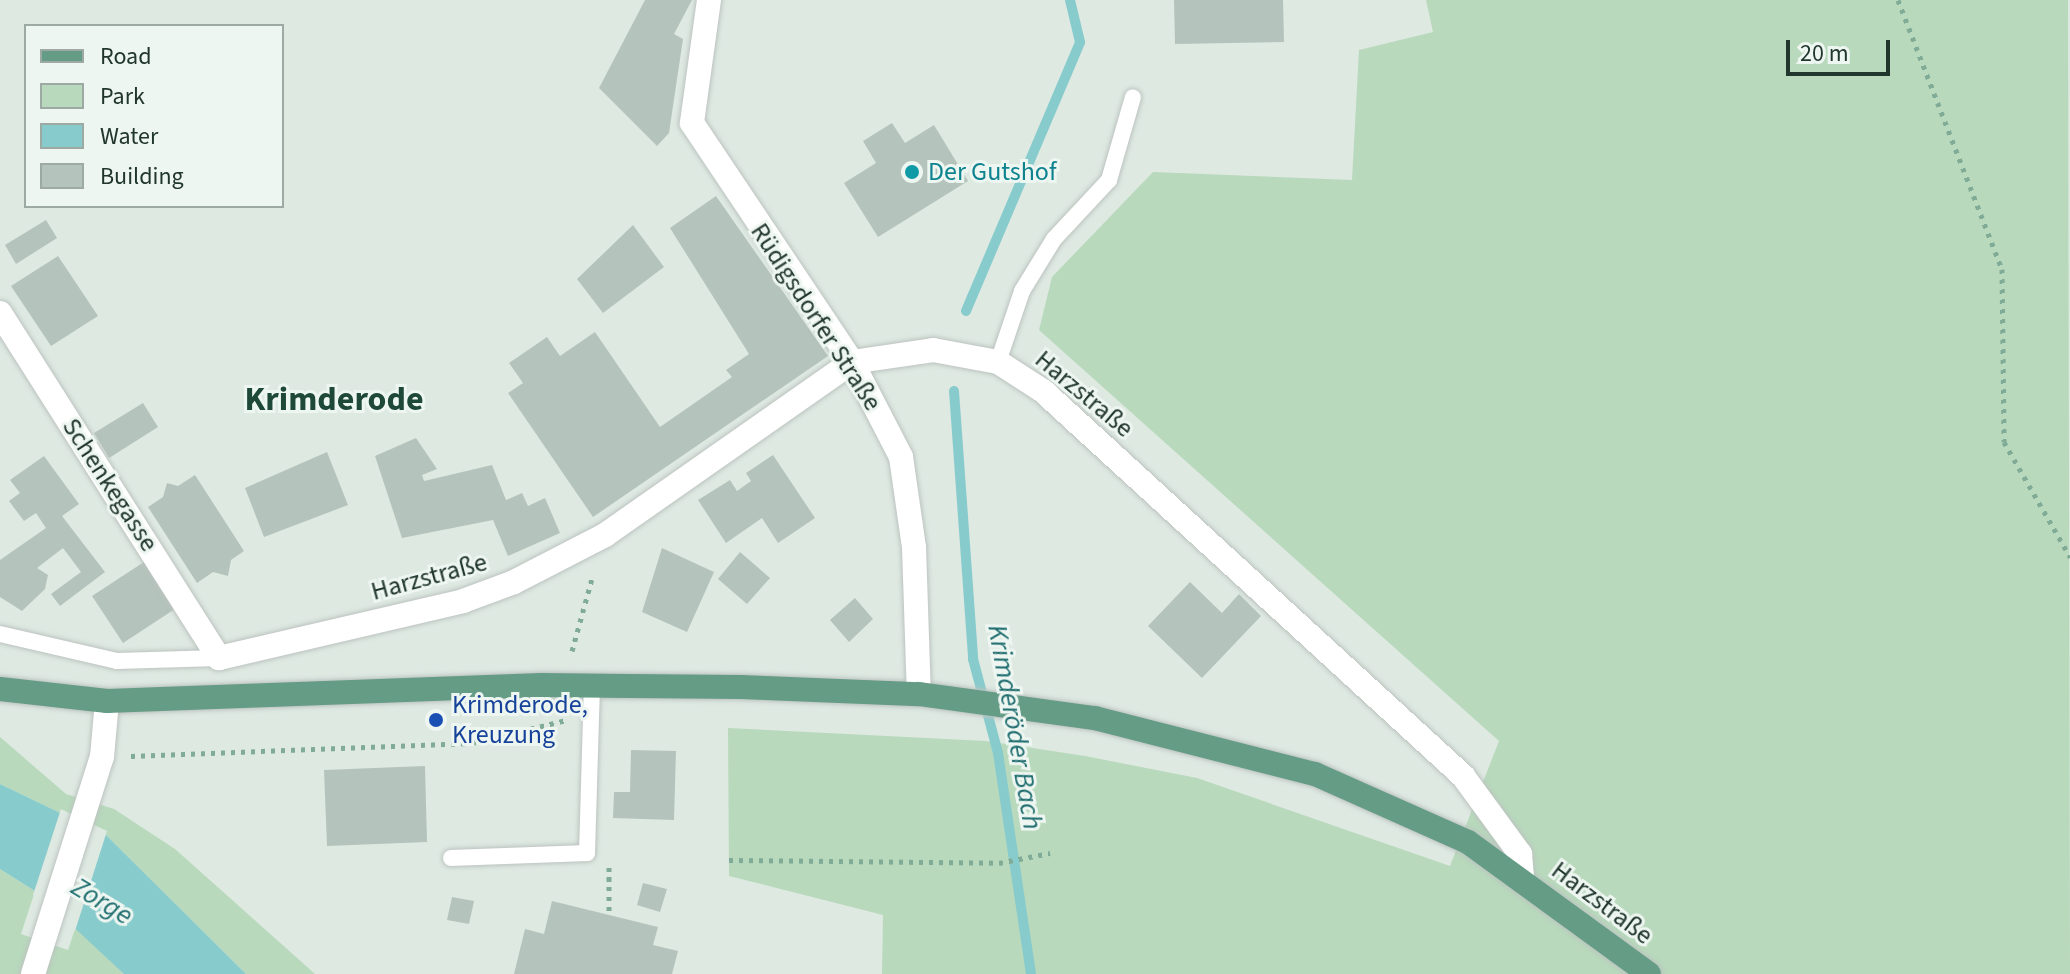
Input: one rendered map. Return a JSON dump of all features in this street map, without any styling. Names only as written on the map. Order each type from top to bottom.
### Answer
[{"type":"main road","name":"Harzstraße","points":[[0,689],[107,701],[592,686],[919,694],[1015,705],[1179,734],[1315,774],[1468,842],[1522,877],[1649,974]]},
{"type":"street","name":"Rüdigsdorfer Straße","points":[[709,0],[692,123],[852,362],[901,457],[914,547],[919,694]]},
{"type":"street","name":"Schenkegasse","points":[[0,313],[219,658]]},
{"type":"street","name":"Harzstraße","points":[[219,658],[463,601],[605,535],[852,362],[933,350],[998,362],[1043,391],[1463,776],[1520,854],[1522,877]]},
{"type":"street","points":[[33,974],[102,757],[107,701]]},
{"type":"lane","points":[[998,362],[1022,291],[1054,239],[1109,180],[1133,97]]},
{"type":"lane","points":[[0,634],[117,661],[219,658]]},
{"type":"lane","points":[[451,858],[587,853],[592,686]]},
{"type":"path","points":[[1898,0],[2002,269],[2004,442],[2070,557]]},
{"type":"path","points":[[572,651],[605,535]]},
{"type":"path","points":[[102,757],[215,750]]},
{"type":"path","points":[[729,860],[999,863],[1050,853]]},
{"type":"green space","points":[[1426,0],[2068,0],[2070,974],[882,974],[883,915],[729,876],[728,728],[986,741],[1085,756],[1197,778],[1450,866],[1499,741],[1039,330],[1052,277],[1153,172],[1352,180],[1359,50],[1433,32]]},
{"type":"green space","points":[[0,737],[66,794],[114,809],[175,849],[315,974],[246,974],[106,835],[0,784]]},
{"type":"green space","points":[[0,869],[35,891],[21,934],[68,950],[76,926],[124,974],[0,974]]},
{"type":"water","name":"Zorge","points":[[0,784],[106,835],[246,974],[124,974],[35,891],[0,869]]},
{"type":"pier","points":[[61,809],[107,831],[75,931],[33,895]]},
{"type":"building","points":[[645,0],[692,0],[674,34],[683,39],[669,133],[657,146],[599,88]]},
{"type":"building","points":[[1174,0],[1283,0],[1284,42],[1175,44]]},
{"type":"building","name":"Der Gutshof","points":[[892,123],[905,143],[934,125],[968,181],[878,237],[844,183],[876,163],[863,141]]},
{"type":"building","points":[[716,196],[828,356],[593,517],[508,393],[523,383],[509,363],[547,337],[560,356],[595,332],[660,427],[732,377],[726,370],[749,354],[670,228]]},
{"type":"building","points":[[46,220],[57,238],[16,264],[5,245]]},
{"type":"building","points":[[633,225],[664,267],[603,313],[577,279]]},
{"type":"building","points":[[58,256],[98,316],[51,346],[11,286]]},
{"type":"building","points":[[143,403],[158,427],[109,458],[94,433]]},
{"type":"building","points":[[416,438],[437,469],[422,475],[424,481],[492,465],[506,500],[522,493],[528,506],[545,498],[560,533],[508,556],[493,520],[402,538],[375,456]]},
{"type":"building","points":[[327,452],[348,505],[264,537],[245,488]]},
{"type":"building","points":[[773,455],[815,518],[778,543],[762,518],[726,543],[698,500],[730,480],[737,491],[751,481],[746,473]]},
{"type":"building","points":[[44,456],[79,504],[62,516],[105,572],[60,606],[51,594],[81,572],[63,548],[37,568],[48,575],[45,589],[22,611],[0,597],[0,560],[46,528],[36,513],[24,521],[9,501],[20,493],[10,480]]},
{"type":"building","points":[[195,475],[244,551],[231,560],[228,576],[213,572],[197,583],[148,507],[163,497],[167,483],[178,486]]},
{"type":"building","points":[[662,548],[714,572],[687,632],[642,612]]},
{"type":"building","points":[[740,552],[770,578],[747,604],[718,579]]},
{"type":"building","points":[[147,560],[178,607],[123,643],[92,596]]},
{"type":"building","points":[[1190,582],[1222,613],[1239,594],[1261,616],[1202,678],[1148,626]]},
{"type":"building","points":[[855,598],[873,619],[849,642],[830,620]]},
{"type":"building","points":[[631,750],[676,751],[674,820],[613,818],[614,792],[630,792]]},
{"type":"building","points":[[425,766],[427,842],[327,846],[324,770]]},
{"type":"building","points":[[643,883],[667,889],[660,912],[637,905]]},
{"type":"building","points":[[452,897],[474,901],[469,924],[447,920]]},
{"type":"building","points":[[552,901],[658,927],[653,945],[678,951],[672,974],[514,974],[525,929],[544,934]]},
{"type":"waterway","name":"Krimderöder Bach","points":[[966,311],[1080,42],[1070,0]]},
{"type":"waterway","name":"Krimderöder Bach","points":[[954,391],[973,659],[998,753],[1031,974]]},
{"type":"place","name":"Der Gutshof","points":[[912,172]]},
{"type":"place","name":"Krimderode, Kreuzung","points":[[436,720]]},
{"type":"district","name":"Krimderode","points":[[334,400]]}]
